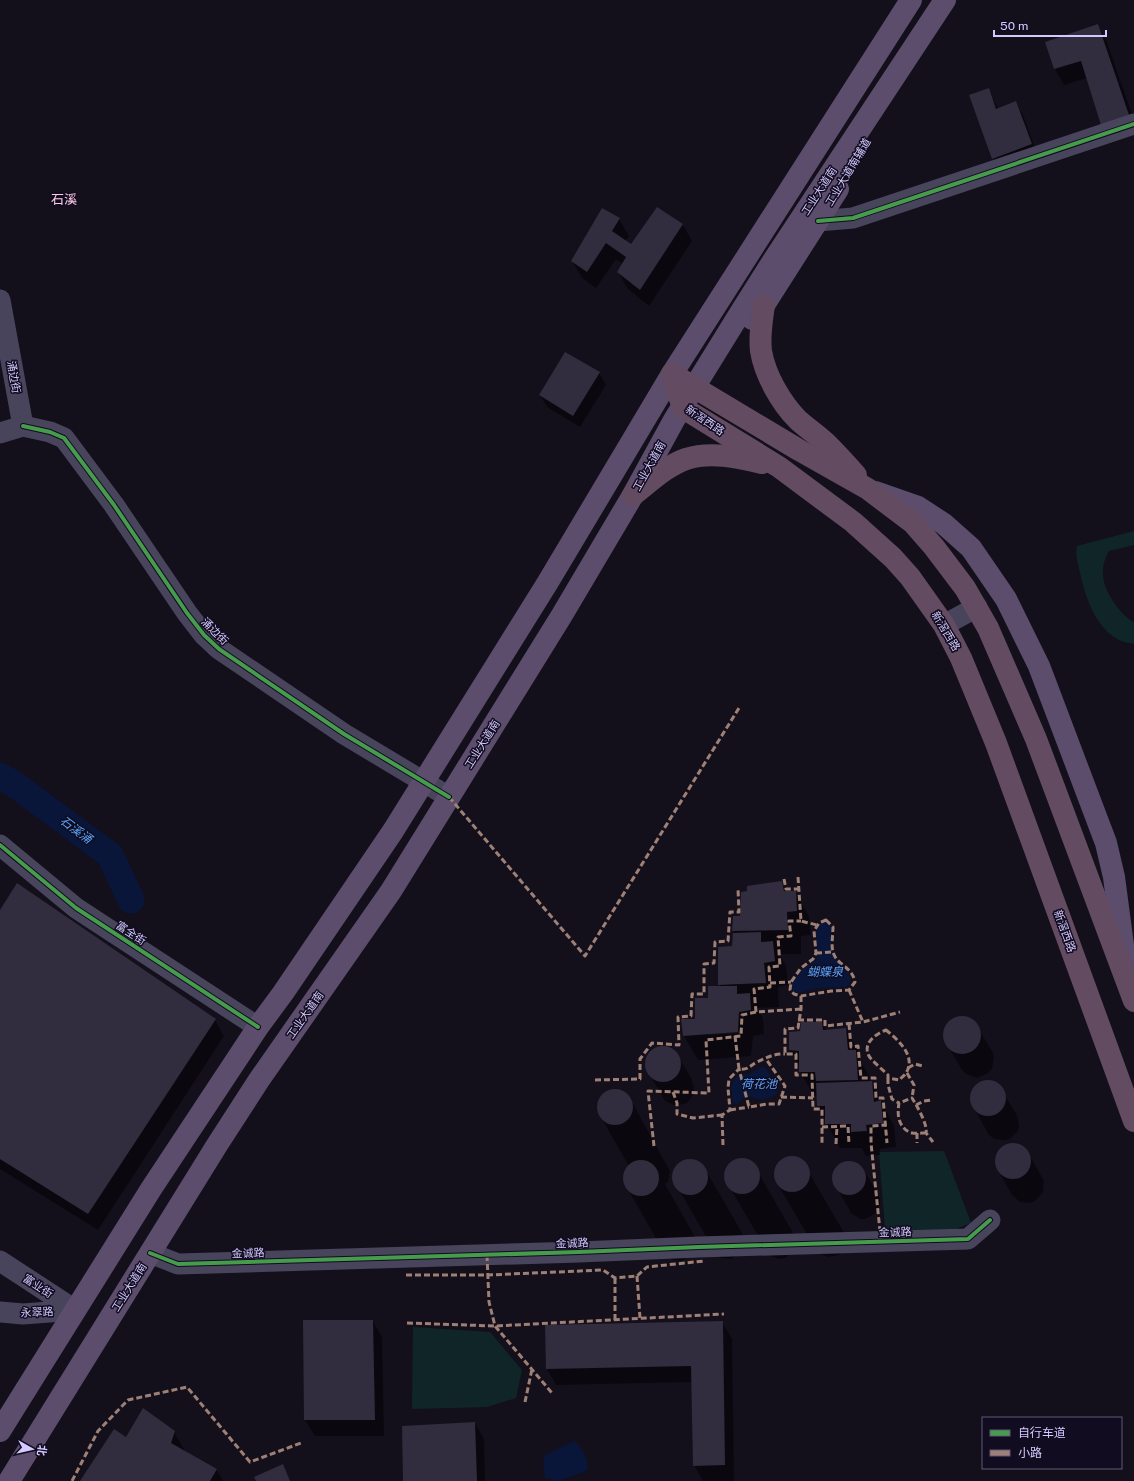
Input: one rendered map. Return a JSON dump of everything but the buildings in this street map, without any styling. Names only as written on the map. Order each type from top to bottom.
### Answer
[{"type":"highway","points":[[764,305],[760,334],[762,352],[765,366],[778,392],[788,409],[828,445],[868,489]]},
{"type":"highway","name":"新滘西路","points":[[672,374],[799,450],[868,489],[913,523],[934,547],[965,588],[988,628],[1036,739],[1132,994]]},
{"type":"highway","name":"新滘西路","points":[[672,374],[683,408],[778,467],[853,522],[893,558],[910,577],[944,625],[961,658],[996,743],[1134,1121]]},
{"type":"highway","points":[[632,495],[669,468],[685,460],[696,457],[714,455],[731,457],[778,467]]},
{"type":"main road","points":[[0,1431],[144,1199],[258,1027],[305,960],[424,782],[548,582],[672,374],[911,0]]},
{"type":"main road","name":"工业大道南","points":[[9,1481],[103,1327],[259,1080],[391,891],[559,621],[683,408],[771,264],[945,0]]},
{"type":"main road","name":"工业大道南辅道","points":[[695,388],[764,305],[818,221],[884,113],[929,24]]},
{"type":"main road","points":[[868,489],[918,507],[944,524],[971,548],[1006,599],[1039,666],[1106,844],[1114,878],[1132,994]]},
{"type":"main road","points":[[75,1310],[103,1327]]},
{"type":"street","points":[[818,221],[853,218],[1134,124]]},
{"type":"street","name":"涌边街","points":[[0,300],[23,426],[50,432],[64,438],[114,505],[187,613],[204,635],[219,649],[344,734],[449,797]]},
{"type":"street","points":[[0,434],[23,426]]},
{"type":"street","points":[[944,625],[977,607]]},
{"type":"street","name":"富全街","points":[[0,845],[76,908],[258,1027]]},
{"type":"street","name":"金诚路","points":[[150,1253],[178,1264],[968,1239],[990,1220]]},
{"type":"street","name":"富业街","points":[[0,1262],[75,1310]]},
{"type":"street","name":"永翠路","points":[[0,1312],[24,1314],[75,1310]]},
{"type":"green space","points":[[1134,531],[1134,545],[1109,551],[1105,558],[1103,573],[1106,587],[1113,601],[1125,616],[1134,622],[1134,644],[1119,640],[1104,628],[1098,620],[1085,592],[1076,553],[1077,546]]},
{"type":"green space","points":[[944,1151],[971,1223],[948,1232],[885,1229],[879,1152]]},
{"type":"green space","points":[[413,1327],[490,1332],[522,1370],[516,1398],[487,1407],[412,1409]]},
{"type":"water","name":"蝴蝶泉","points":[[824,922],[829,924],[831,927],[833,952],[836,959],[849,975],[850,983],[846,987],[818,988],[799,993],[794,991],[791,987],[798,974],[816,960],[818,950],[816,934],[817,929],[819,925]]},
{"type":"water","name":"荷花池","points":[[763,1066],[773,1079],[776,1095],[763,1100],[746,1096],[737,1104],[733,1103],[731,1088],[733,1080],[740,1075],[748,1074]]},
{"type":"water","points":[[574,1441],[584,1454],[588,1470],[559,1481],[545,1478],[543,1463],[545,1455]]},
{"type":"waterway","name":"石溪涌","points":[[0,776],[14,784],[110,855],[131,900]]},
{"type":"marked path","points":[[449,797],[585,956],[739,708]]},
{"type":"marked path","points":[[798,877],[801,921],[817,925]]},
{"type":"marked path","points":[[784,879],[786,889],[799,889]]},
{"type":"marked path","points":[[595,1080],[640,1079],[640,1059],[652,1043],[679,1045],[678,1017],[691,1016],[692,994],[704,994],[704,964],[714,963],[715,942],[728,941],[730,912],[739,912],[738,889]]},
{"type":"marked path","points":[[826,920],[833,927],[832,947],[835,957],[848,969],[855,982],[849,990],[831,991],[801,996],[794,994],[790,990],[791,982],[801,968],[813,959],[816,953],[814,931],[819,923],[826,920]]},
{"type":"marked path","points":[[756,1012],[754,989],[770,987],[769,967],[780,966],[778,937],[791,936],[789,921],[801,921]]},
{"type":"marked path","points":[[816,953],[833,952]]},
{"type":"marked path","points":[[770,983],[791,982]]},
{"type":"marked path","points":[[849,990],[863,1022]]},
{"type":"marked path","points":[[801,996],[801,1009],[798,1028],[785,1029],[785,1054],[796,1054],[796,1075],[812,1075],[813,1109],[822,1109],[822,1144]]},
{"type":"marked path","points":[[654,1146],[648,1091],[709,1093],[706,1040],[741,1036],[742,1015],[756,1012],[801,1009]]},
{"type":"marked path","points":[[798,1020],[825,1020],[825,1026],[863,1022],[900,1012]]},
{"type":"marked path","points":[[849,1024],[851,1047],[858,1046],[861,1078],[875,1078],[876,1098],[883,1098],[887,1143]]},
{"type":"marked path","points":[[886,1030],[904,1048],[909,1060],[909,1067],[904,1076],[899,1080],[888,1078],[888,1075],[870,1058],[867,1051],[867,1047],[871,1040],[886,1030]]},
{"type":"marked path","points":[[735,1036],[739,1069],[747,1068],[771,1056],[785,1054]]},
{"type":"marked path","points":[[723,1145],[722,1115],[730,1110],[728,1088],[729,1079],[739,1069],[749,1107],[779,1104],[785,1086],[766,1059]]},
{"type":"marked path","points":[[908,1068],[915,1064],[923,1066]]},
{"type":"marked path","points":[[907,1073],[914,1085],[912,1098]]},
{"type":"marked path","points":[[888,1078],[888,1085],[892,1099],[899,1103]]},
{"type":"marked path","points":[[673,1092],[677,1103],[677,1114],[693,1118],[722,1115]]},
{"type":"marked path","points":[[781,1097],[813,1098]]},
{"type":"marked path","points":[[926,1133],[911,1133],[905,1129],[900,1123],[898,1115],[899,1103],[912,1098],[924,1121],[926,1133],[933,1142]]},
{"type":"marked path","points":[[916,1105],[924,1101],[933,1100]]},
{"type":"marked path","points":[[730,1110],[749,1107]]},
{"type":"marked path","points":[[881,1241],[871,1143],[871,1126],[886,1125]]},
{"type":"marked path","points":[[836,1144],[837,1126]]},
{"type":"marked path","points":[[822,1127],[848,1126],[849,1144]]},
{"type":"marked path","points":[[917,1133],[917,1143]]},
{"type":"marked path","points":[[487,1255],[489,1302],[495,1326],[552,1393]]},
{"type":"marked path","points":[[406,1275],[488,1275],[603,1270],[615,1278],[637,1276],[647,1267],[704,1261]]},
{"type":"marked path","points":[[637,1276],[640,1318]]},
{"type":"marked path","points":[[615,1278],[615,1320]]},
{"type":"marked path","points":[[407,1323],[495,1326],[724,1314]]},
{"type":"marked path","points":[[525,1402],[532,1369]]},
{"type":"marked path","points":[[72,1481],[98,1431],[128,1400],[187,1387],[250,1462],[301,1443]]},
{"type":"cycle path","points":[[818,221],[853,218],[1134,124]]},
{"type":"cycle path","points":[[23,426],[50,432],[64,438],[114,505],[187,613],[204,635],[219,649],[344,734],[449,797]]},
{"type":"cycle path","points":[[0,845],[76,908],[258,1027]]},
{"type":"cycle path","points":[[150,1253],[178,1264],[968,1239],[990,1220]]},
{"type":"district","name":"石溪","points":[[64,199]]}]
